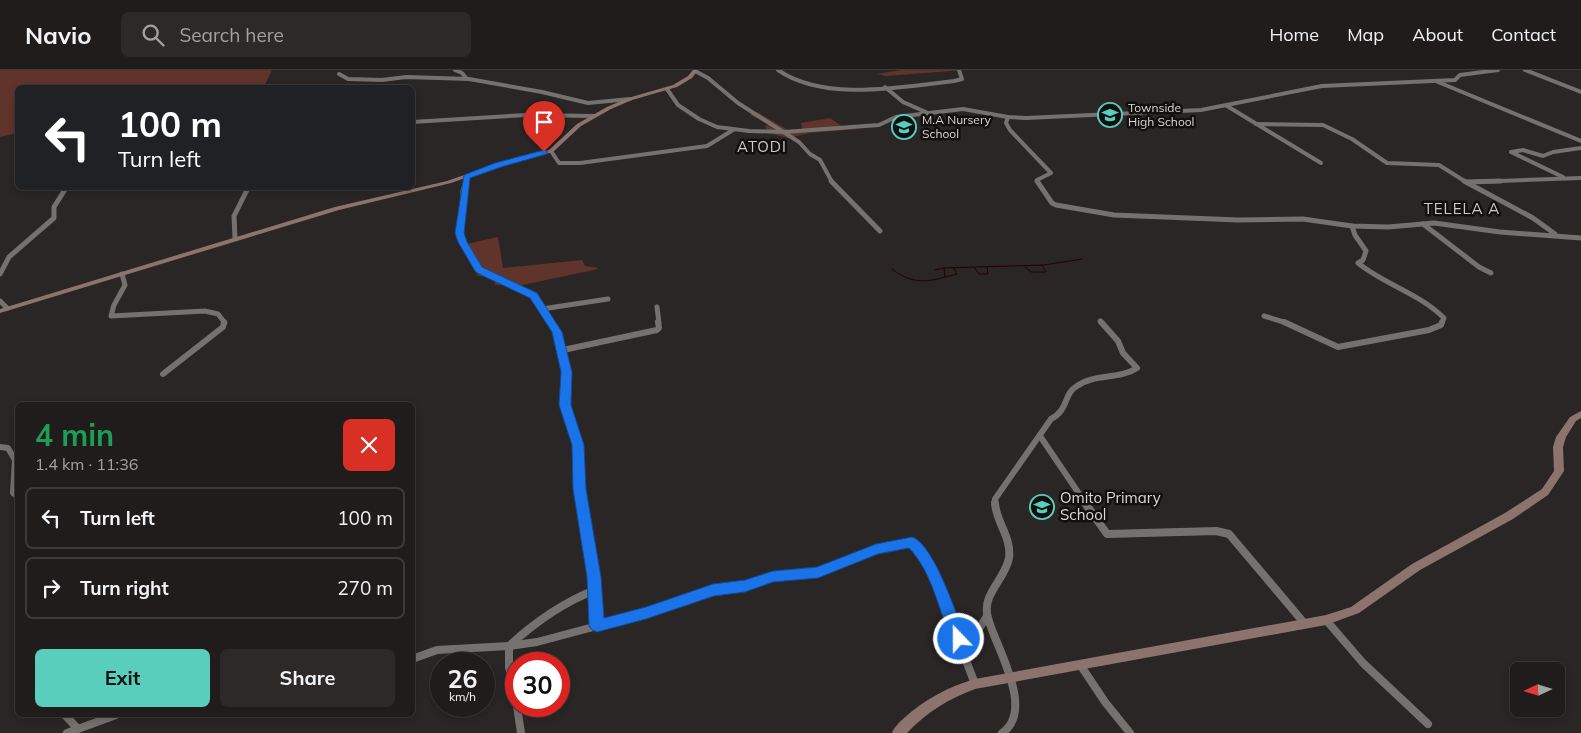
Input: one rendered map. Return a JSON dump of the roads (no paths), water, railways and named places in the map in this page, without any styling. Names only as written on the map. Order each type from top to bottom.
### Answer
[{"type":"street","points":[[455,70],[462,73],[466,78]]},
{"type":"street","points":[[778,70],[788,79],[810,85],[839,88],[885,88],[960,80],[962,77],[959,70]]},
{"type":"street","points":[[667,90],[678,105],[713,126],[733,130],[784,132],[879,125],[896,117],[919,116],[928,113],[969,109],[1008,117],[1044,118],[1190,111],[1227,106],[1322,86],[1456,80],[1460,75],[1498,70]]},
{"type":"street","points":[[1525,70],[1581,92]]},
{"type":"street","points":[[339,74],[348,79],[382,80],[406,77],[466,78],[542,92],[586,103],[602,103],[630,99],[667,90],[684,81],[696,71],[708,78],[738,103],[784,132],[820,160],[832,182],[880,231]]},
{"type":"street","points":[[1437,81],[1581,141]]},
{"type":"street","points":[[885,88],[903,102],[928,113]]},
{"type":"street","points":[[415,189],[466,177],[498,165],[551,150],[579,125],[630,99]]},
{"type":"street","points":[[1227,106],[1321,163]]},
{"type":"street","points":[[415,122],[526,115],[594,116]]},
{"type":"street","points":[[1008,117],[1006,123],[1010,130],[1051,174],[1050,176],[1039,177],[1037,180],[1052,203],[1056,205],[1114,215],[1238,220],[1303,219],[1352,226],[1404,227],[1434,223],[1500,232],[1581,238]]},
{"type":"street","points":[[1256,124],[1326,125],[1352,139],[1387,163],[1436,164],[1506,205],[1533,218],[1556,235]]},
{"type":"street","points":[[551,150],[559,163],[584,163],[707,146],[733,130]]},
{"type":"street","points":[[1563,177],[1511,152],[1523,150],[1543,156],[1553,152],[1580,149]]},
{"type":"street","points":[[466,177],[460,231],[462,242],[482,272],[533,296],[557,332],[563,350],[566,372],[565,405],[578,445],[579,489],[595,590],[597,626]]},
{"type":"street","points":[[1466,182],[1563,177],[1581,178]]},
{"type":"street","points":[[0,274],[9,257],[54,218],[54,207],[65,190]]},
{"type":"street","points":[[234,238],[234,216],[247,190]]},
{"type":"street","points":[[0,301],[4,309],[234,238],[344,206],[411,190]]},
{"type":"street","points":[[1424,224],[1479,268],[1491,273]]},
{"type":"street","points":[[1264,316],[1277,319],[1338,347],[1429,330],[1440,325],[1444,318],[1429,304],[1408,291],[1373,274],[1358,263],[1363,260],[1366,251],[1355,235],[1352,226]]},
{"type":"street","points":[[122,274],[125,281],[124,290],[112,307],[111,316],[175,311],[206,311],[215,312],[224,320],[225,324],[223,327],[163,374]]},
{"type":"street","points":[[542,309],[608,299]]},
{"type":"street","points":[[563,350],[657,330],[659,325],[657,307]]},
{"type":"street","points":[[964,653],[986,616],[988,597],[1008,563],[1008,543],[995,506],[995,500],[1051,420],[1063,410],[1067,396],[1076,386],[1092,379],[1129,372],[1136,368],[1123,353],[1118,341],[1100,320]]},
{"type":"street","points":[[898,733],[930,702],[952,691],[975,684],[1326,620],[1355,610],[1416,567],[1510,516],[1545,492],[1559,471],[1558,448],[1561,437],[1574,419],[1581,414]]},
{"type":"street","points":[[1040,436],[1107,534],[1216,531],[1229,534],[1305,624]]},
{"type":"street","points":[[0,447],[8,448],[15,458],[13,493],[15,495]]},
{"type":"street","points":[[415,658],[437,650],[509,646],[538,642],[646,613],[713,590],[745,586],[773,577],[818,573],[873,551],[912,542],[920,551],[934,576],[975,684]]},
{"type":"street","points":[[509,652],[509,646],[527,628],[561,604],[595,590]]},
{"type":"street","points":[[986,616],[1012,677],[1014,708],[1010,723],[1006,731],[1002,733]]},
{"type":"street","points":[[1326,620],[1363,663],[1428,724]]},
{"type":"street","points":[[1081,666],[1105,702],[1130,733]]},
{"type":"street","points":[[67,717],[77,728]]},
{"type":"street","points":[[67,733],[110,717]]},
{"type":"street","points":[[519,717],[521,733]]},
{"type":"waterway","points":[[1042,265],[1082,259]]},
{"type":"waterway","points":[[974,267],[1042,265]]},
{"type":"waterway","points":[[1025,267],[1031,272],[1046,272],[1042,265]]},
{"type":"waterway","points":[[944,268],[974,267]]},
{"type":"waterway","points":[[974,267],[979,274],[988,274],[987,267]]},
{"type":"waterway","points":[[935,270],[944,268]]},
{"type":"waterway","points":[[944,268],[945,277]]},
{"type":"waterway","points":[[945,277],[957,274],[954,268]]},
{"type":"waterway","points":[[892,269],[905,277],[917,280],[924,281],[945,277]]},
{"type":"place","name":"Townside High School","points":[[1110,115]]},
{"type":"place","name":"M.A Nursery School","points":[[904,127]]},
{"type":"place","name":"Omito Primary School","points":[[1042,507]]},
{"type":"district","name":"ATODI","points":[[762,147]]},
{"type":"district","name":"TELELA A","points":[[1462,209]]}]
